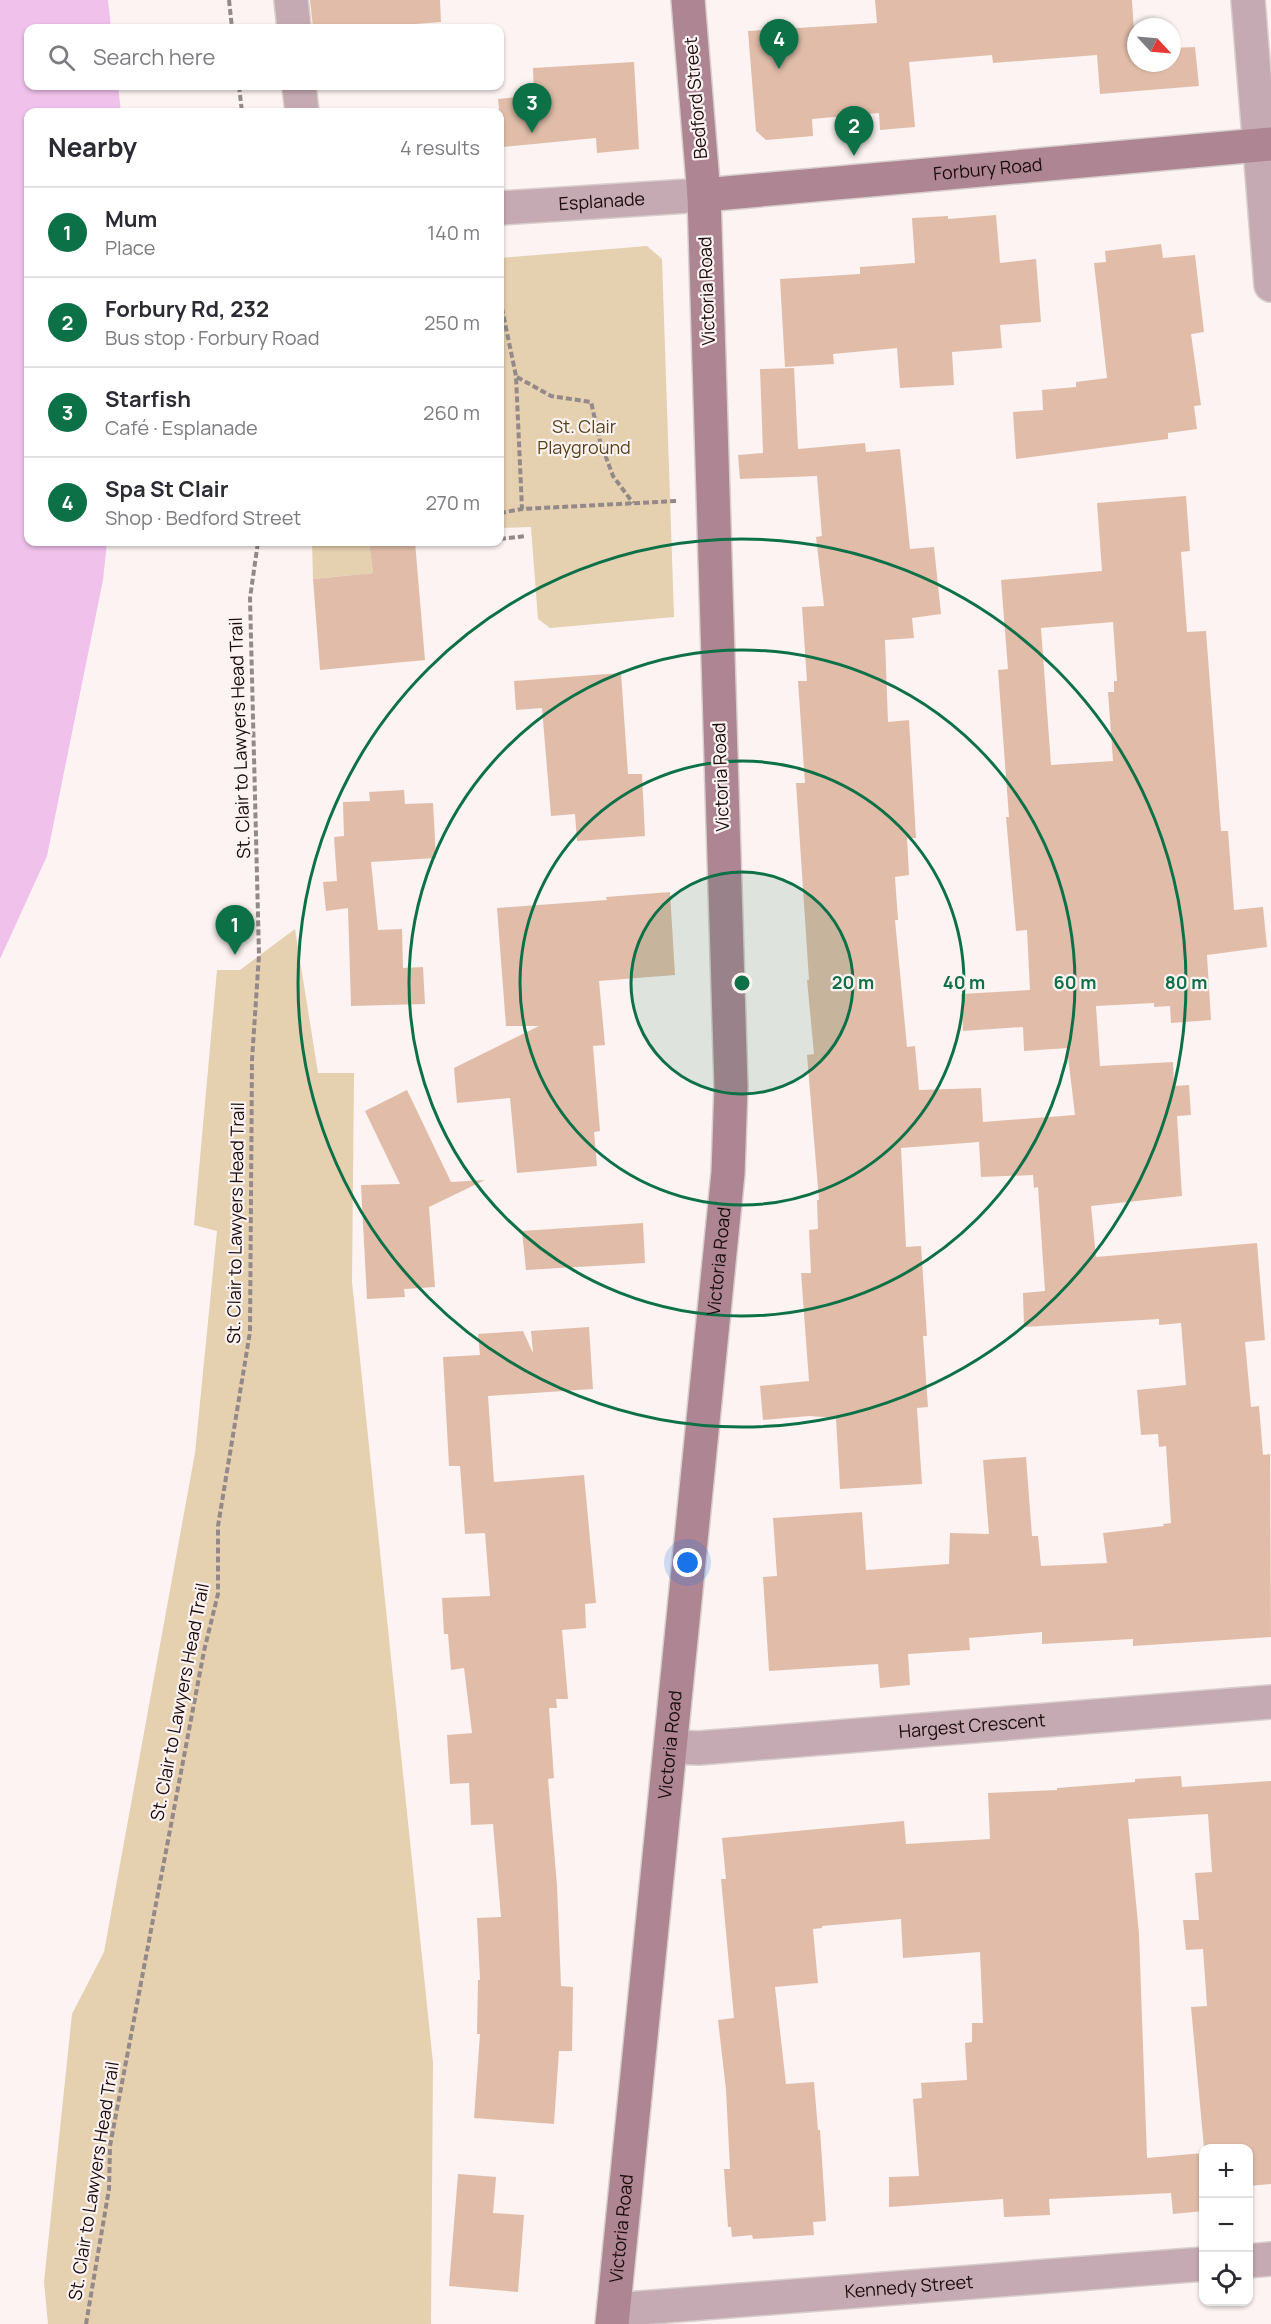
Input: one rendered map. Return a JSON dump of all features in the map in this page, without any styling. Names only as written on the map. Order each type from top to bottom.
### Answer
[{"type":"street","points":[[291,0],[294,24]]},
{"type":"street","name":"Bedford Street","points":[[688,0],[704,195]]},
{"type":"street","points":[[1248,0],[1265,145],[1271,285]]},
{"type":"street","points":[[299,90],[302,108]]},
{"type":"street","name":"Forbury Road","points":[[704,195],[1265,145]]},
{"type":"street","name":"Esplanade","points":[[504,208],[704,195]]},
{"type":"street","name":"Victoria Road","points":[[613,2317],[729,1173],[731,1086],[704,195]]},
{"type":"street","name":"Hargest Crescent","points":[[671,1747],[699,1748],[1271,1702]]},
{"type":"street","points":[[1253,2261],[1271,2259]]},
{"type":"street","name":"Kennedy Street","points":[[613,2317],[1199,2264]]},
{"type":"path","points":[[229,0],[232,24]]},
{"type":"path","points":[[239,90],[242,108]]},
{"type":"path","points":[[504,318],[516,376],[522,509]]},
{"type":"path","points":[[516,376],[551,396],[591,402],[600,441],[613,476],[633,504]]},
{"type":"path","points":[[504,512],[522,509],[714,499]]},
{"type":"path","points":[[504,539],[526,536]]},
{"type":"path","name":"St. Clair to Lawyers Head Trail","points":[[86,2324],[109,2189],[112,2134],[202,1662],[218,1594],[218,1526],[250,1332],[252,1060],[259,955],[249,598],[257,546]]},
{"type":"green space","name":"St. Clair Playground","points":[[647,246],[662,259],[674,617],[550,628],[538,619],[531,527],[504,528],[504,258]]},
{"type":"green space","points":[[312,546],[370,546],[373,573],[313,579]]},
{"type":"green space","points":[[295,929],[318,1073],[354,1073],[352,1282],[433,2063],[431,2324],[48,2324],[44,2282],[72,2014],[104,1952],[195,1453],[217,1231],[194,1225],[217,970],[240,970]]},
{"type":"shaded area","points":[[0,0],[108,0],[111,24],[24,24],[24,90],[118,90],[121,108],[24,108],[24,546],[107,546],[103,580],[47,856],[0,959]]},
{"type":"building","points":[[310,0],[440,0],[441,22],[313,24]]},
{"type":"building","points":[[875,0],[1132,0],[1133,18],[1127,18],[1127,72],[1181,72],[1181,48],[1195,47],[1199,86],[1100,94],[1097,55],[993,63],[992,55],[909,62],[915,127],[880,130],[879,113],[812,119],[813,136],[766,140],[756,131],[748,31],[877,23]]},
{"type":"building","points":[[634,62],[639,149],[597,153],[596,138],[504,147],[504,108],[499,108],[498,99],[534,95],[533,68]]},
{"type":"building","points":[[996,215],[1000,263],[1036,259],[1041,322],[1000,325],[1002,348],[952,352],[954,385],[900,388],[897,348],[833,354],[834,364],[785,367],[780,279],[860,274],[860,267],[915,263],[912,218],[948,216],[948,219]]},
{"type":"building","points":[[1161,244],[1163,258],[1195,255],[1204,332],[1191,334],[1201,405],[1194,406],[1197,429],[1168,433],[1168,439],[1016,459],[1013,412],[1043,410],[1042,390],[1076,387],[1076,382],[1107,378],[1094,263],[1106,262],[1105,251]]},
{"type":"building","points":[[794,368],[798,449],[865,443],[866,452],[900,449],[910,549],[934,547],[941,614],[912,618],[914,638],[885,640],[888,722],[909,720],[916,838],[907,838],[909,875],[895,877],[898,920],[895,920],[907,1047],[915,1046],[919,1090],[981,1088],[983,1122],[1075,1115],[1067,1048],[1024,1051],[1023,1027],[963,1031],[961,994],[1030,990],[1027,930],[1016,931],[1006,817],[1009,817],[998,670],[1008,669],[1001,580],[1102,571],[1097,503],[1186,496],[1190,551],[1181,552],[1187,632],[1206,631],[1221,831],[1228,831],[1234,910],[1263,907],[1267,947],[1207,955],[1211,1020],[1171,1023],[1170,1006],[1154,1007],[1154,1003],[1096,1006],[1100,1066],[1173,1062],[1174,1086],[1189,1085],[1191,1115],[1177,1116],[1182,1196],[1091,1206],[1096,1257],[1257,1243],[1265,1340],[1245,1342],[1251,1407],[1259,1406],[1263,1455],[1270,1454],[1271,1637],[1133,1646],[1133,1639],[1042,1644],[1042,1632],[969,1638],[970,1650],[908,1654],[910,1685],[880,1688],[878,1664],[769,1671],[763,1577],[777,1576],[773,1518],[862,1512],[866,1570],[949,1564],[950,1533],[989,1534],[983,1460],[1026,1457],[1032,1536],[1038,1536],[1041,1566],[1107,1563],[1103,1533],[1164,1526],[1163,1524],[1171,1523],[1166,1446],[1159,1447],[1158,1434],[1141,1435],[1137,1390],[1186,1385],[1181,1323],[1159,1325],[1159,1319],[1024,1327],[1023,1293],[1045,1291],[1038,1187],[1034,1188],[1033,1175],[981,1177],[979,1142],[901,1148],[906,1247],[921,1246],[927,1336],[923,1336],[928,1407],[917,1408],[922,1484],[840,1489],[836,1418],[809,1416],[763,1420],[760,1386],[809,1381],[801,1273],[811,1273],[809,1230],[818,1229],[817,1200],[819,1200],[807,1055],[814,1054],[807,980],[809,980],[796,783],[805,783],[798,681],[807,681],[802,607],[824,606],[816,537],[822,536],[817,476],[740,479],[738,455],[763,453],[760,369]],"holes":[[[1113,622],[1117,681],[1114,681],[1114,692],[1108,692],[1113,761],[1051,765],[1041,628]]]},
{"type":"building","points":[[370,546],[415,546],[425,660],[320,670],[313,579],[373,573]]},
{"type":"building","points":[[621,673],[628,774],[642,774],[645,836],[577,841],[575,814],[551,816],[542,708],[516,710],[514,681]]},
{"type":"building","points":[[404,790],[405,804],[433,803],[436,858],[371,862],[378,930],[402,929],[403,968],[423,967],[425,1004],[351,1006],[348,908],[326,911],[323,882],[337,881],[334,837],[344,836],[343,802],[370,801],[369,792]]},
{"type":"building","points":[[670,892],[675,975],[599,981],[605,1045],[593,1046],[600,1131],[594,1132],[597,1166],[517,1173],[510,1098],[457,1103],[454,1068],[539,1026],[506,1026],[497,908],[607,900],[606,897]]},
{"type":"building","points":[[407,1090],[451,1182],[485,1180],[429,1207],[435,1287],[404,1289],[405,1297],[367,1299],[361,1185],[400,1184],[365,1111]]},
{"type":"building","points":[[643,1223],[645,1263],[526,1270],[522,1231]]},
{"type":"building","points":[[589,1327],[593,1389],[488,1396],[494,1482],[584,1475],[596,1603],[585,1604],[586,1628],[562,1630],[568,1699],[556,1699],[557,1708],[549,1708],[554,1778],[548,1779],[557,1885],[561,1986],[573,1987],[572,2051],[559,2051],[554,2124],[474,2118],[480,2034],[477,2034],[478,1980],[480,1980],[477,1918],[501,1917],[493,1824],[471,1825],[469,1783],[450,1784],[447,1735],[472,1733],[464,1668],[451,1670],[448,1634],[444,1634],[442,1598],[490,1596],[485,1533],[465,1534],[460,1466],[449,1466],[443,1357],[480,1355],[478,1334],[523,1331],[533,1353],[531,1331]]},
{"type":"building","points":[[1181,1776],[1182,1787],[1271,1781],[1271,2184],[1253,2186],[1253,2144],[1204,2144],[1191,2007],[1207,2006],[1203,1949],[1186,1950],[1183,1920],[1199,1920],[1195,1873],[1212,1872],[1208,1814],[1128,1819],[1139,1934],[1147,2158],[1199,2153],[1199,2211],[1173,2214],[1171,2193],[1049,2199],[1050,2215],[1004,2217],[1003,2199],[889,2207],[889,2177],[919,2176],[913,2099],[922,2098],[921,2083],[967,2080],[965,2043],[972,2042],[972,2023],[983,2023],[980,1952],[903,1958],[901,1919],[822,1926],[822,1928],[813,1929],[818,1983],[775,1987],[786,2084],[814,2082],[818,2130],[820,2130],[826,2221],[813,2222],[814,2235],[753,2239],[752,2235],[732,2237],[731,2227],[728,2227],[724,2169],[730,2169],[726,2090],[718,2020],[734,2018],[721,1879],[726,1879],[722,1838],[904,1821],[906,1844],[990,1839],[988,1793],[1057,1790],[1057,1788],[1135,1782],[1135,1779]]},
{"type":"building","points":[[458,2174],[496,2177],[493,2213],[524,2215],[518,2292],[449,2286]]},
{"type":"place","name":"Spa St Clair","points":[[779,69]]},
{"type":"place","name":"Starfish","points":[[532,133]]},
{"type":"place","name":"Forbury Rd, 232","points":[[854,156]]},
{"type":"place","name":"Mum","points":[[235,955]]}]
